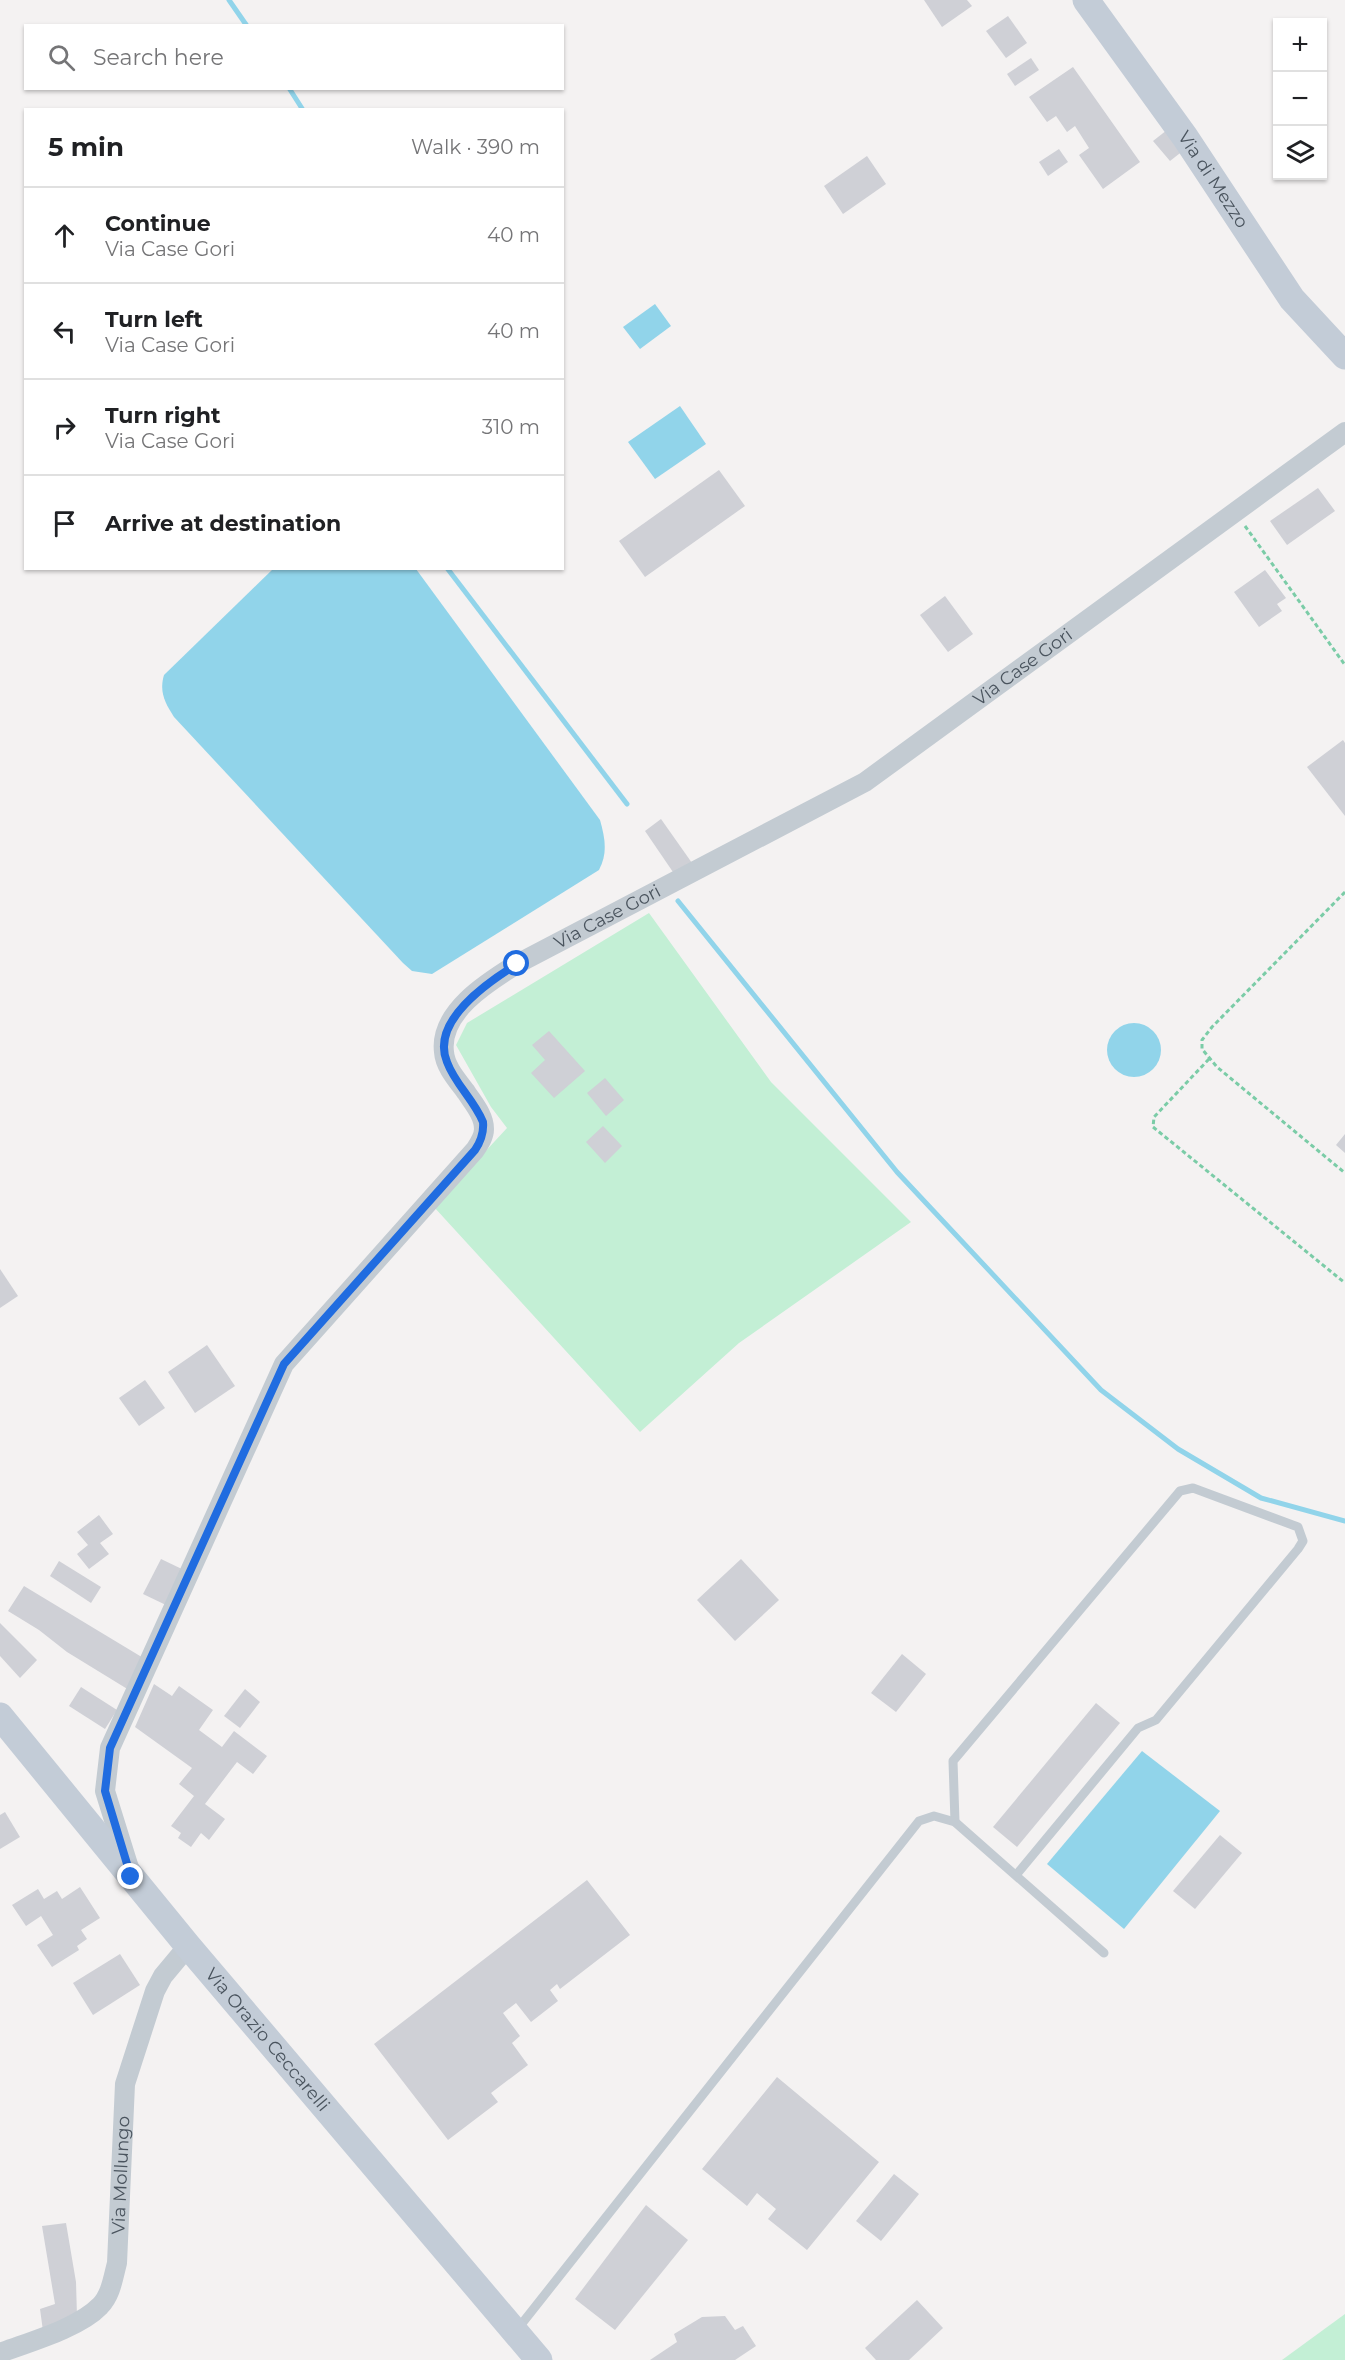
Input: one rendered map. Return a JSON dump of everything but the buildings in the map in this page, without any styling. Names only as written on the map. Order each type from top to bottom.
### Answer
[{"type":"street","name":"Via di Mezzo","points":[[1086,0],[1185,137],[1292,299],[1345,356]]},
{"type":"street","name":"Via Case Gori","points":[[131,1877],[105,1791],[110,1748],[284,1364],[475,1150],[480,1141],[484,1131],[479,1112],[447,1064],[443,1052],[445,1037],[452,1020],[465,1004],[480,989],[517,964],[865,782],[1345,432]]},
{"type":"street","name":"Via Orazio Ceccarelli","points":[[0,1716],[188,1946],[539,2360]]},
{"type":"street","name":"Via Mollungo","points":[[0,2353],[80,2321],[100,2306],[111,2286],[117,2263],[125,2084],[155,1990],[163,1976],[188,1946]]},
{"type":"lane","points":[[955,1822],[952,1761],[1180,1491],[1193,1488],[1298,1527],[1303,1541],[1298,1549],[1156,1720],[1138,1728],[1017,1874]]},
{"type":"lane","points":[[515,2333],[919,1821],[934,1816],[955,1822],[1017,1874],[1104,1953]]},
{"type":"path","points":[[1235,513],[1345,665]]},
{"type":"path","points":[[1345,892],[1212,1027],[1202,1040],[1202,1049],[1209,1059],[1345,1173]]},
{"type":"path","points":[[1209,1059],[1154,1117],[1154,1127],[1345,1283]]},
{"type":"green space","points":[[649,913],[771,1082],[911,1222],[739,1343],[640,1432],[434,1207],[507,1128],[491,1107],[456,1045],[467,1023]]},
{"type":"green space","points":[[1345,2314],[1345,2360],[1282,2360]]},
{"type":"water","points":[[655,304],[671,326],[640,349],[623,327]]},
{"type":"water","points":[[680,406],[706,444],[655,479],[628,442]]},
{"type":"water","points":[[272,570],[417,570],[600,820],[605,845],[604,858],[599,870],[432,974],[412,971],[174,717],[164,697],[162,687],[164,675]]},
{"type":"water","points":[[1134,1023],[1144,1025],[1153,1031],[1159,1040],[1161,1050],[1159,1060],[1153,1069],[1144,1075],[1134,1077],[1124,1075],[1115,1069],[1109,1060],[1107,1050],[1109,1040],[1115,1031],[1124,1025]]},
{"type":"water","points":[[1142,1751],[1220,1811],[1124,1929],[1047,1864]]},
{"type":"waterway","points":[[229,0],[246,24]]},
{"type":"waterway","points":[[290,90],[302,108]]},
{"type":"waterway","points":[[449,570],[627,804]]},
{"type":"waterway","points":[[678,901],[897,1172],[1101,1390],[1178,1449],[1261,1498],[1345,1521]]},
{"type":"route","points":[[131,1877],[105,1791],[110,1748],[284,1364],[475,1150],[480,1141],[484,1131],[483,1122],[479,1112],[447,1064],[443,1052],[445,1037],[452,1020],[465,1004],[480,989],[517,964]]}]
